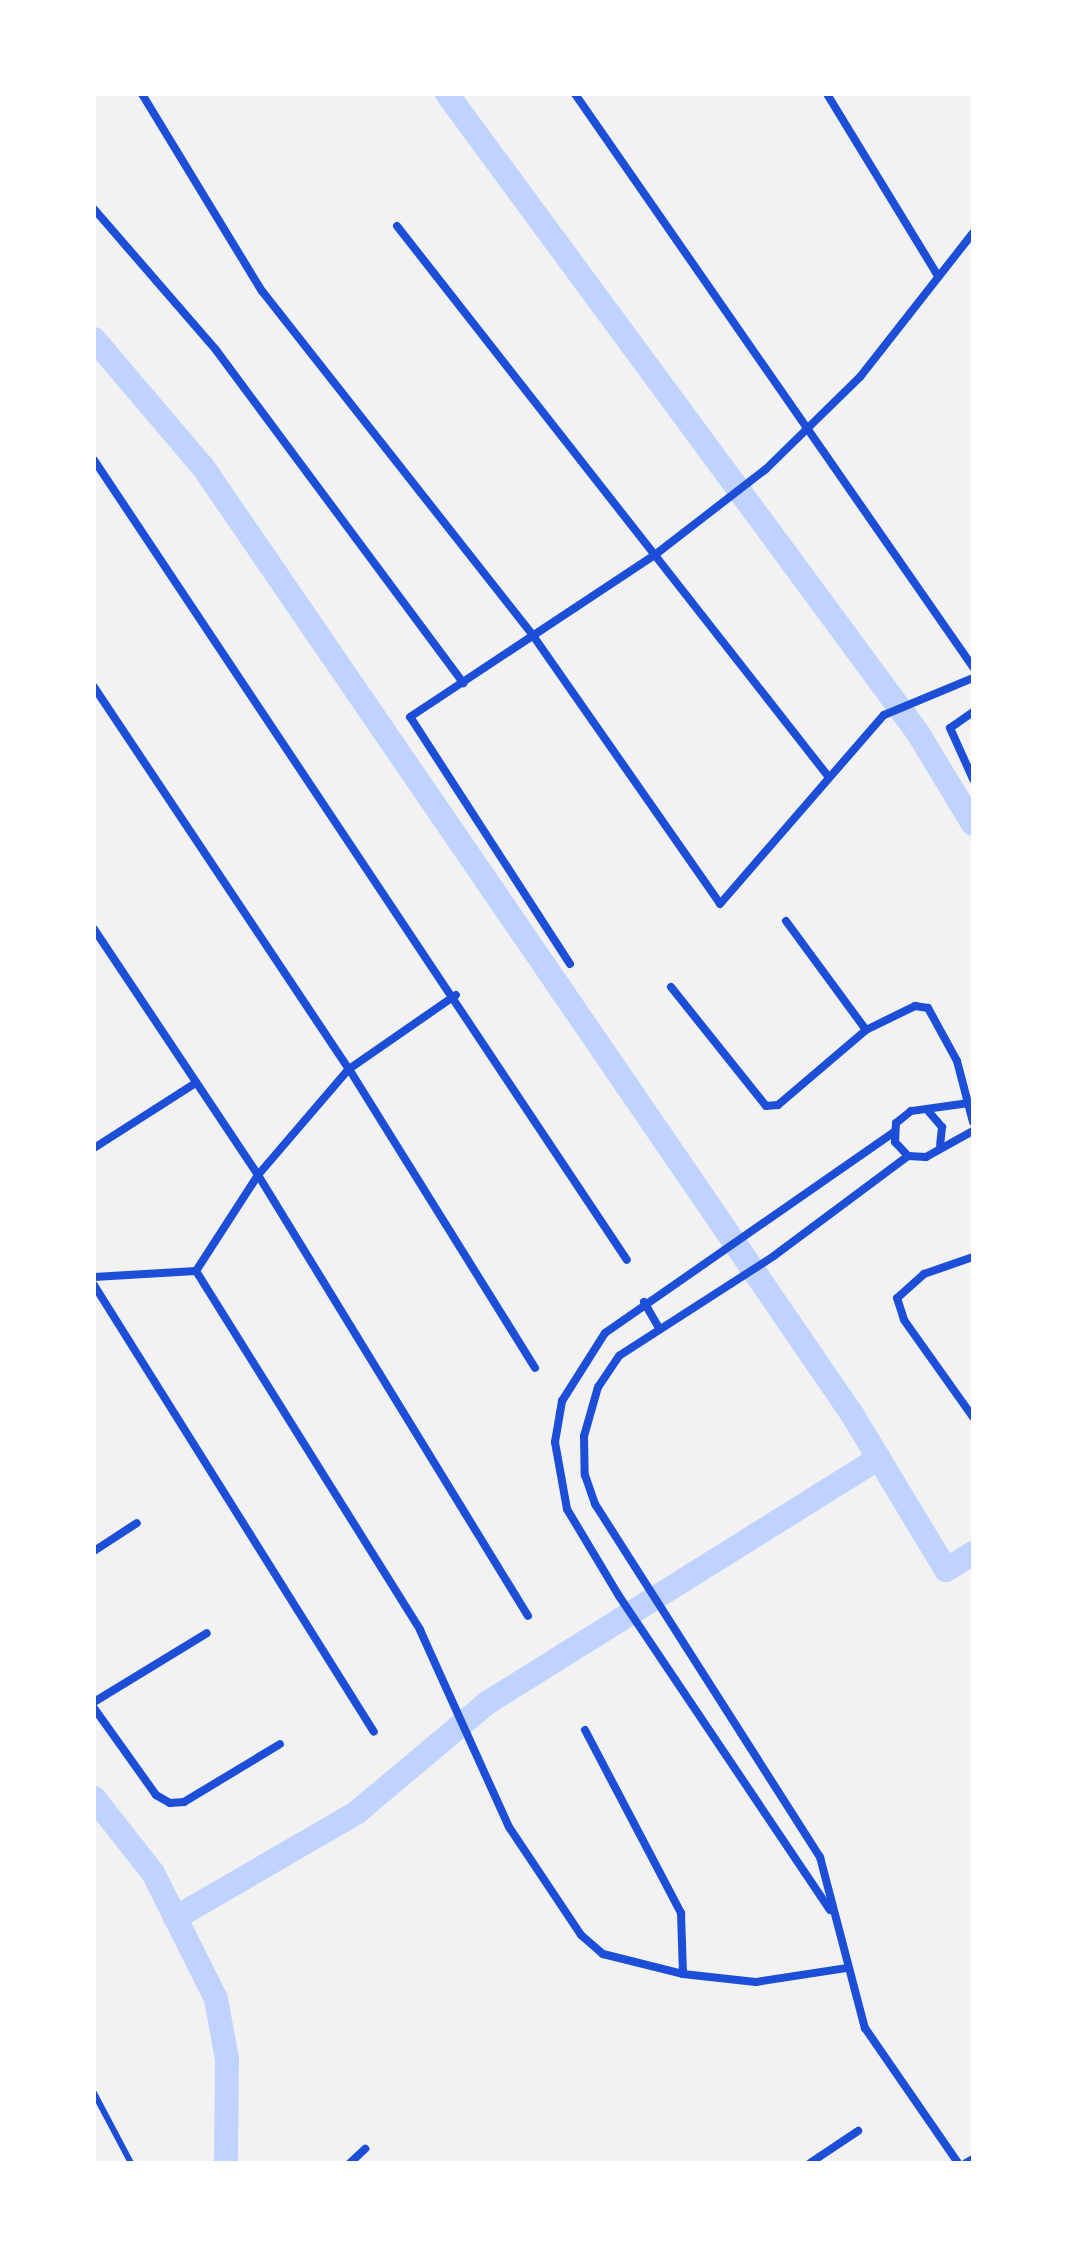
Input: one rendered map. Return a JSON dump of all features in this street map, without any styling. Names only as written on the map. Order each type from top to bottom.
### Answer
[{"type":"street","points":[[142,94],[262,291],[534,637],[720,904],[884,715],[973,678]]},
{"type":"street","points":[[575,94],[973,667]]},
{"type":"street","points":[[827,94],[938,276]]},
{"type":"street","points":[[94,209],[216,350],[463,683]]},
{"type":"street","points":[[397,226],[828,776]]},
{"type":"street","points":[[570,964],[410,717],[656,554],[766,469],[860,377],[973,233]]},
{"type":"street","points":[[94,460],[456,995],[627,1260]]},
{"type":"street","points":[[94,687],[349,1069],[535,1368]]},
{"type":"street","points":[[973,712],[950,728],[973,779]]},
{"type":"street","points":[[786,921],[866,1030]]},
{"type":"street","points":[[94,929],[194,1084],[258,1175],[528,1616]]},
{"type":"street","points":[[671,987],[766,1106],[778,1105],[866,1030],[915,1006],[928,1008],[940,1019],[970,1103],[973,1122]]},
{"type":"street","points":[[196,1271],[258,1175],[349,1069],[456,995]]},
{"type":"street","points":[[94,1148],[194,1084]]},
{"type":"street","points":[[830,1911],[644,1635],[567,1509],[555,1442],[562,1401],[582,1359],[644,1302],[757,1230],[894,1132],[911,1111],[929,1112],[970,1103]]},
{"type":"street","points":[[929,1112],[942,1127],[940,1145]]},
{"type":"street","points":[[958,2163],[865,2028],[830,1911],[820,1857],[595,1504],[585,1475],[584,1436],[598,1387],[619,1356],[658,1326],[774,1256],[908,1156],[926,1157],[940,1145],[973,1131]]},
{"type":"street","points":[[894,1132],[908,1156]]},
{"type":"street","points":[[973,1257],[924,1274],[897,1298],[904,1320],[973,1417]]},
{"type":"street","points":[[94,1277],[196,1271]]},
{"type":"street","points":[[196,1271],[379,1562],[448,1687],[481,1771],[549,1894],[581,1935],[603,1954],[683,1974],[756,1982],[846,1968]]},
{"type":"street","points":[[94,1285],[374,1732]]},
{"type":"street","points":[[644,1302],[658,1326]]},
{"type":"street","points":[[94,1551],[137,1523]]},
{"type":"street","points":[[94,1702],[207,1633]]},
{"type":"street","points":[[94,1708],[156,1795],[170,1803],[280,1744]]},
{"type":"street","points":[[585,1730],[681,1913],[683,1974]]},
{"type":"street","points":[[810,2163],[858,2131]]},
{"type":"street","points":[[350,2163],[365,2149]]},
{"type":"street","points":[[966,2163],[973,2159]]},
{"type":"lane","points":[[94,2093],[131,2163]]},
{"type":"waterway","points":[[447,94],[918,733],[973,824]]},
{"type":"waterway","points":[[94,339],[203,467],[852,1414],[946,1570],[973,1553]]},
{"type":"waterway","points":[[175,1918],[356,1813],[487,1703],[879,1458]]},
{"type":"waterway","points":[[94,1798],[153,1873],[216,1999],[227,2059],[226,2163]]}]
